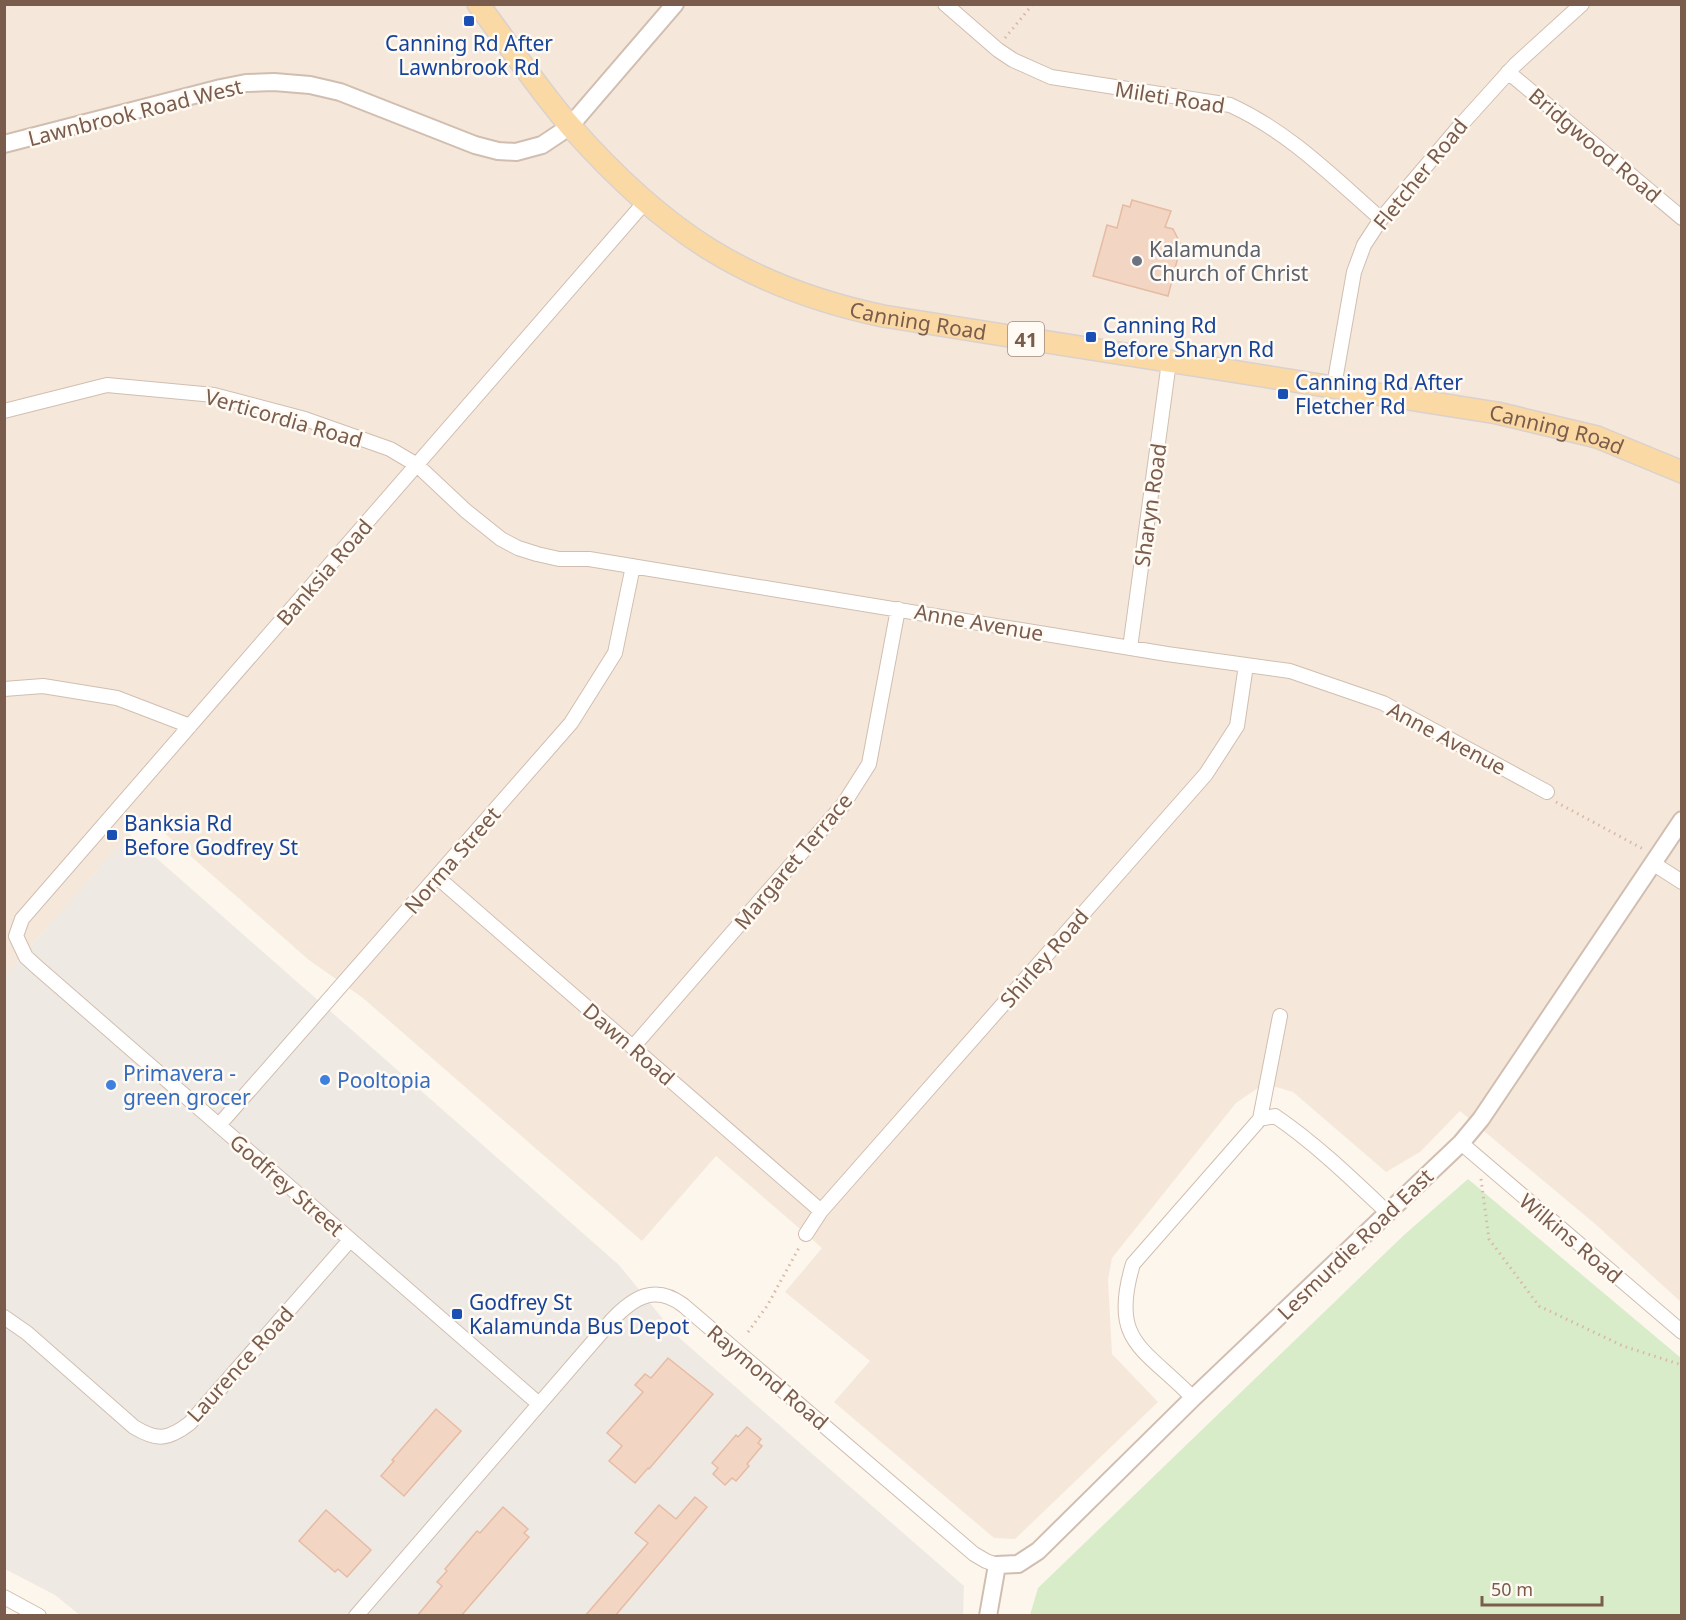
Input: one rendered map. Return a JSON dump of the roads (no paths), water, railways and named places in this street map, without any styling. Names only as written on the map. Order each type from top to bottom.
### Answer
[{"type":"main road","name":"Canning Road","points":[[478,4],[570,126],[645,202],[675,227],[737,266],[786,288],[826,302],[883,316],[1497,413],[1597,437],[1682,472]]},
{"type":"street","name":"Lawnbrook Road West","points":[[4,144],[221,88],[274,82],[310,85],[340,92],[476,145],[498,151],[516,152],[531,149],[542,145],[570,126],[675,4]]},
{"type":"street","name":"Mileti Road","points":[[945,4],[996,49],[1013,60],[1051,76],[1230,105],[1257,117],[1282,133],[1381,219]]},
{"type":"street","name":"Fletcher Road","points":[[1334,386],[1354,272],[1364,245],[1381,219],[1458,127],[1508,72],[1582,4]]},
{"type":"street","name":"Bridgwood Road","points":[[1508,72],[1682,218]]},
{"type":"street","name":"Banksia Road","points":[[10,935],[645,202]]},
{"type":"street","name":"Sharyn Road","points":[[1130,648],[1170,362]]},
{"type":"street","name":"Verticordia Road","points":[[4,411],[107,385],[214,395],[348,433],[390,449],[417,465]]},
{"type":"street","name":"Anne Avenue","points":[[417,465],[485,527],[518,548],[559,559],[589,559],[1290,672],[1383,703],[1547,792]]},
{"type":"street","name":"Norma Street","points":[[219,1125],[571,723],[615,653],[633,566]]},
{"type":"street","name":"Margaret Terrace","points":[[633,1047],[843,806],[869,764],[898,609]]},
{"type":"street","name":"Shirley Road","points":[[806,1234],[821,1211],[1206,774],[1238,726],[1246,665]]},
{"type":"street","points":[[4,690],[43,686],[107,696],[190,726]]},
{"type":"street","name":"Lesmurdie Road East","points":[[997,1565],[1017,1564],[1035,1554],[1193,1398],[1461,1143],[1481,1119],[1682,820]]},
{"type":"street","points":[[1653,864],[1682,882]]},
{"type":"street","name":"Dawn Road","points":[[437,877],[821,1211]]},
{"type":"street","name":"Godfrey Street","points":[[10,935],[26,957],[37,967],[539,1404]]},
{"type":"street","points":[[1193,1398],[1138,1347],[1128,1329],[1124,1309],[1126,1286],[1133,1264],[1260,1119],[1280,1016]]},
{"type":"street","points":[[1260,1119],[1275,1116],[1290,1126],[1388,1213]]},
{"type":"street","name":"Wilkins Road","points":[[1461,1143],[1682,1332]]},
{"type":"street","name":"Laurence Road","points":[[4,1317],[27,1333],[134,1427],[147,1435],[168,1437],[190,1423],[350,1240]]},
{"type":"street","name":"Raymond Road","points":[[356,1616],[625,1306],[648,1295],[669,1296],[975,1554],[997,1565]]},
{"type":"street","points":[[988,1616],[997,1565]]},
{"type":"street","points":[[4,1597],[39,1616]]},
{"type":"place","name":"Canning Rd After Lawnbrook Rd","points":[[469,21]]},
{"type":"place","name":"Kalamunda Church of Christ","points":[[1137,261]]},
{"type":"place","name":"Canning Rd Before Sharyn Rd","points":[[1091,337]]},
{"type":"place","name":"Canning Rd After Fletcher Rd","points":[[1283,394]]},
{"type":"place","name":"Banksia Rd Before Godfrey St","points":[[112,835]]},
{"type":"place","name":"Pooltopia","points":[[325,1080]]},
{"type":"place","name":"Primavera - green grocer","points":[[111,1085]]},
{"type":"place","name":"Godfrey St Kalamunda Bus Depot","points":[[457,1314]]}]
